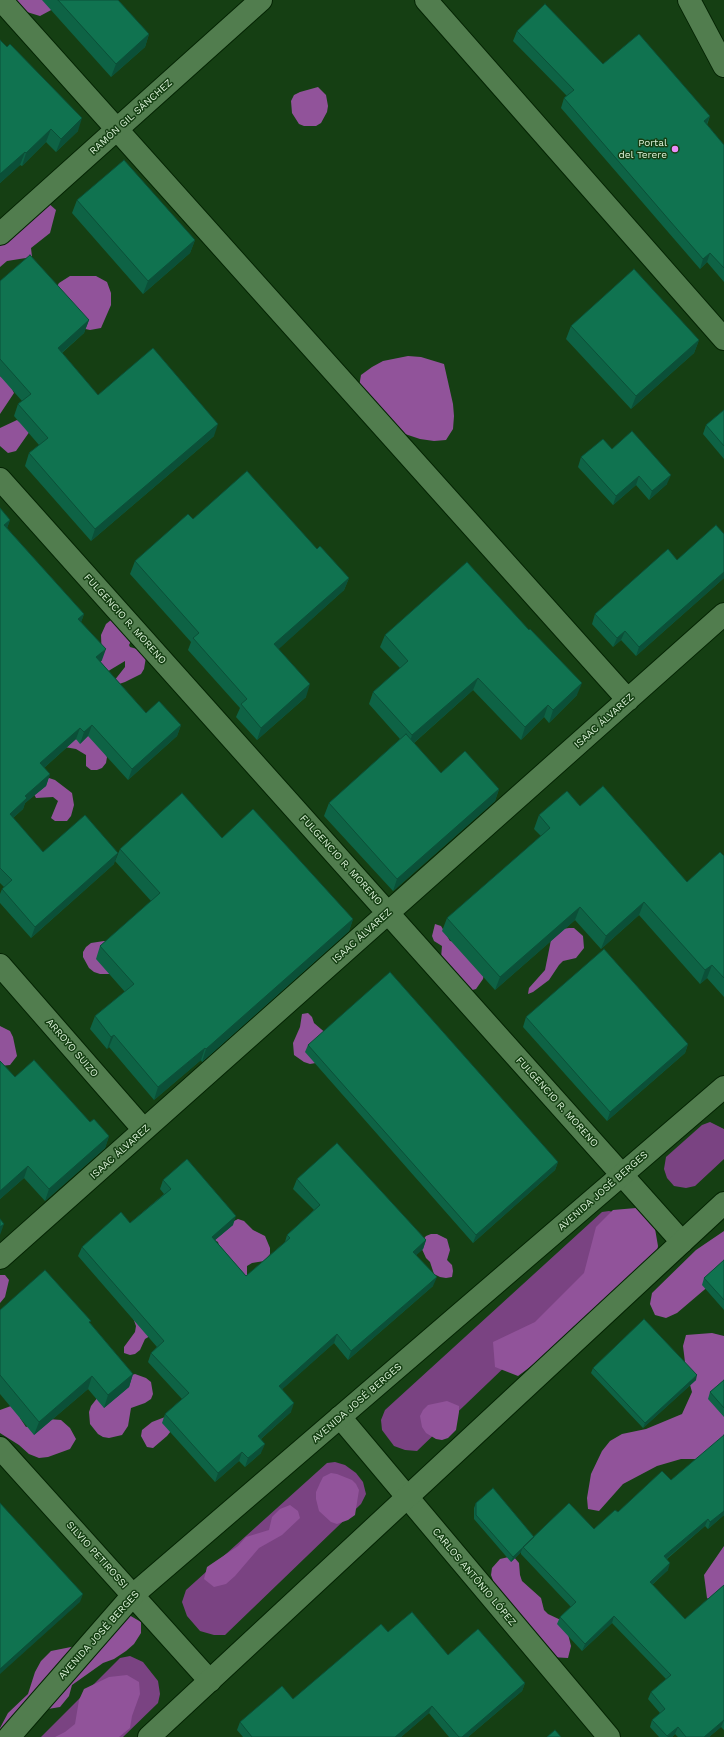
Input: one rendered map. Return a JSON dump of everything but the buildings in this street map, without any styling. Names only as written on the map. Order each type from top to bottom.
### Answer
[{"type":"street","points":[[1,0],[628,700]]},
{"type":"street","name":"RAMÓN GIL SÁNCHEZ","points":[[0,234],[261,0]]},
{"type":"street","points":[[426,0],[724,339]]},
{"type":"street","points":[[689,0],[724,66]]},
{"type":"street","name":"FULGENCIO R. MORENO","points":[[0,479],[682,1242]]},
{"type":"street","name":"ISAAC ÁLVAREZ","points":[[0,1258],[724,614]]},
{"type":"street","name":"ARROYO SUIZO","points":[[0,966],[144,1130]]},
{"type":"street","name":"AVENIDA JOSÉ BERGES","points":[[9,1737],[133,1595],[622,1174],[722,1094]]},
{"type":"street","points":[[149,1737],[724,1203]]},
{"type":"street","name":"CARLOS ANTÔNIO LÓPEZ","points":[[340,1418],[609,1737]]},
{"type":"street","name":"SILVIO PETIROSSI","points":[[0,1448],[210,1681]]},
{"type":"shaded area","points":[[7,0],[56,0],[53,9],[40,16],[17,9]]},
{"type":"shaded area","points":[[318,87],[326,95],[328,106],[327,112],[321,123],[316,126],[304,126],[299,124],[292,113],[291,101],[294,95]]},
{"type":"shaded area","points":[[47,202],[56,210],[50,233],[31,248],[32,257],[7,261],[0,267],[0,229]]},
{"type":"shaded area","points":[[70,276],[96,276],[107,282],[111,293],[111,305],[101,328],[90,330],[77,327],[45,307],[59,283]]},
{"type":"shaded area","points":[[408,356],[421,357],[444,364],[453,404],[454,416],[453,429],[446,440],[434,441],[420,439],[399,432],[359,387],[361,375],[372,367],[383,361]]},
{"type":"shaded area","points":[[0,376],[9,383],[14,393],[0,414]]},
{"type":"shaded area","points":[[17,420],[30,431],[16,451],[8,453],[0,446],[0,428]]},
{"type":"shaded area","points":[[117,618],[132,639],[129,645],[130,647],[137,649],[146,657],[144,669],[141,674],[119,684],[114,681],[125,667],[125,661],[105,673],[98,665],[102,660],[101,635],[106,624]]},
{"type":"shaded area","points":[[91,733],[107,757],[106,763],[102,768],[97,770],[91,770],[86,766],[86,755],[76,749],[59,746],[70,738],[80,740]]},
{"type":"shaded area","points":[[49,778],[55,780],[72,793],[74,805],[71,816],[67,821],[55,821],[51,818],[58,801],[53,797],[36,798],[33,792],[37,782]]},
{"type":"shaded area","points":[[435,924],[441,926],[450,941],[456,942],[484,973],[483,979],[476,989],[465,992],[455,979],[457,973],[451,972],[441,958],[442,946],[434,941],[432,936]]},
{"type":"shaded area","points":[[574,928],[583,936],[584,948],[576,958],[563,961],[549,980],[528,994],[529,988],[545,970],[551,940],[563,929]]},
{"type":"shaded area","points":[[104,941],[111,942],[113,974],[100,974],[94,972],[89,968],[83,957],[83,952],[91,943]]},
{"type":"shaded area","points":[[308,1013],[312,1017],[314,1023],[328,1035],[321,1062],[310,1064],[294,1055],[293,1043],[300,1027],[302,1014]]},
{"type":"shaded area","points":[[0,1026],[10,1031],[13,1037],[17,1056],[10,1065],[0,1066]]},
{"type":"shaded area","points":[[710,1122],[724,1129],[724,1159],[695,1186],[686,1188],[674,1186],[667,1178],[664,1169],[666,1157],[702,1125]]},
{"type":"shaded area","points":[[636,1208],[654,1223],[658,1246],[654,1269],[596,1318],[518,1376],[495,1367],[493,1342],[535,1322],[584,1273],[596,1227],[613,1210]]},
{"type":"shaded area","points":[[609,1211],[622,1214],[633,1244],[417,1451],[405,1450],[394,1446],[382,1430],[381,1420],[385,1410],[602,1212]]},
{"type":"shaded area","points":[[238,1219],[244,1221],[253,1230],[265,1236],[270,1248],[270,1254],[264,1261],[252,1263],[247,1266],[247,1278],[219,1246],[218,1242],[213,1239],[232,1222]]},
{"type":"shaded area","points":[[724,1231],[724,1273],[677,1313],[666,1318],[655,1315],[650,1304],[652,1293],[696,1250]]},
{"type":"shaded area","points":[[437,1234],[447,1239],[450,1250],[447,1260],[452,1265],[452,1277],[440,1277],[434,1274],[430,1262],[426,1258],[421,1247],[422,1241],[426,1236]]},
{"type":"shaded area","points":[[0,1275],[5,1275],[9,1280],[5,1297],[0,1303]]},
{"type":"shaded area","points":[[132,1315],[150,1336],[145,1339],[140,1350],[135,1354],[130,1355],[124,1353],[124,1347],[135,1332],[136,1326]]},
{"type":"shaded area","points":[[712,1333],[724,1336],[724,1434],[721,1443],[704,1459],[681,1459],[657,1466],[623,1484],[599,1511],[588,1509],[587,1498],[591,1474],[602,1451],[610,1441],[622,1434],[646,1429],[682,1414],[692,1392],[686,1370],[683,1346],[686,1335]]},
{"type":"shaded area","points":[[135,1374],[146,1378],[151,1382],[153,1394],[151,1399],[131,1408],[128,1426],[122,1435],[109,1438],[103,1437],[98,1434],[90,1424],[89,1412],[91,1406],[98,1397],[129,1376]]},
{"type":"shaded area","points":[[447,1401],[459,1406],[456,1430],[448,1438],[442,1440],[436,1439],[426,1433],[422,1427],[420,1416],[428,1405]]},
{"type":"shaded area","points":[[11,1406],[24,1409],[20,1418],[26,1427],[48,1419],[61,1420],[70,1428],[76,1439],[70,1449],[48,1457],[39,1458],[29,1454],[19,1445],[0,1433],[0,1410]]},
{"type":"shaded area","points":[[165,1417],[171,1431],[153,1448],[147,1447],[141,1436],[142,1430],[152,1422]]},
{"type":"shaded area","points":[[335,1462],[345,1465],[356,1473],[363,1482],[366,1494],[361,1504],[225,1635],[214,1635],[200,1631],[187,1616],[182,1602],[186,1590],[327,1463]]},
{"type":"shaded area","points":[[331,1473],[352,1480],[359,1490],[355,1515],[348,1520],[337,1524],[331,1522],[319,1511],[316,1499],[316,1492],[323,1477]]},
{"type":"shaded area","points":[[290,1505],[298,1511],[300,1518],[282,1535],[259,1548],[235,1576],[226,1584],[214,1587],[204,1579],[207,1567],[238,1546],[246,1537],[269,1530],[272,1517],[280,1509]]},
{"type":"shaded area","points":[[724,1546],[724,1605],[717,1605],[707,1598],[704,1575]]},
{"type":"shaded area","points":[[513,1556],[519,1563],[522,1581],[541,1598],[544,1610],[548,1614],[565,1622],[571,1646],[568,1658],[551,1657],[495,1586],[491,1575],[492,1568],[500,1559]]},
{"type":"shaded area","points":[[129,1615],[141,1622],[141,1633],[134,1644],[114,1659],[103,1663],[72,1685],[69,1696],[60,1707],[48,1709],[37,1716],[24,1735],[25,1737],[0,1737],[0,1728],[8,1713],[28,1694],[35,1672],[41,1661],[51,1651],[76,1646]]},
{"type":"shaded area","points":[[130,1656],[143,1662],[158,1681],[160,1694],[158,1703],[123,1737],[41,1737],[120,1658]]},
{"type":"shaded area","points":[[127,1675],[139,1682],[140,1694],[132,1716],[130,1728],[119,1737],[55,1737],[65,1732],[75,1724],[79,1700],[84,1689],[109,1677]]},
{"type":"place","name":"Portal del Terere","points":[[675,149]]}]
